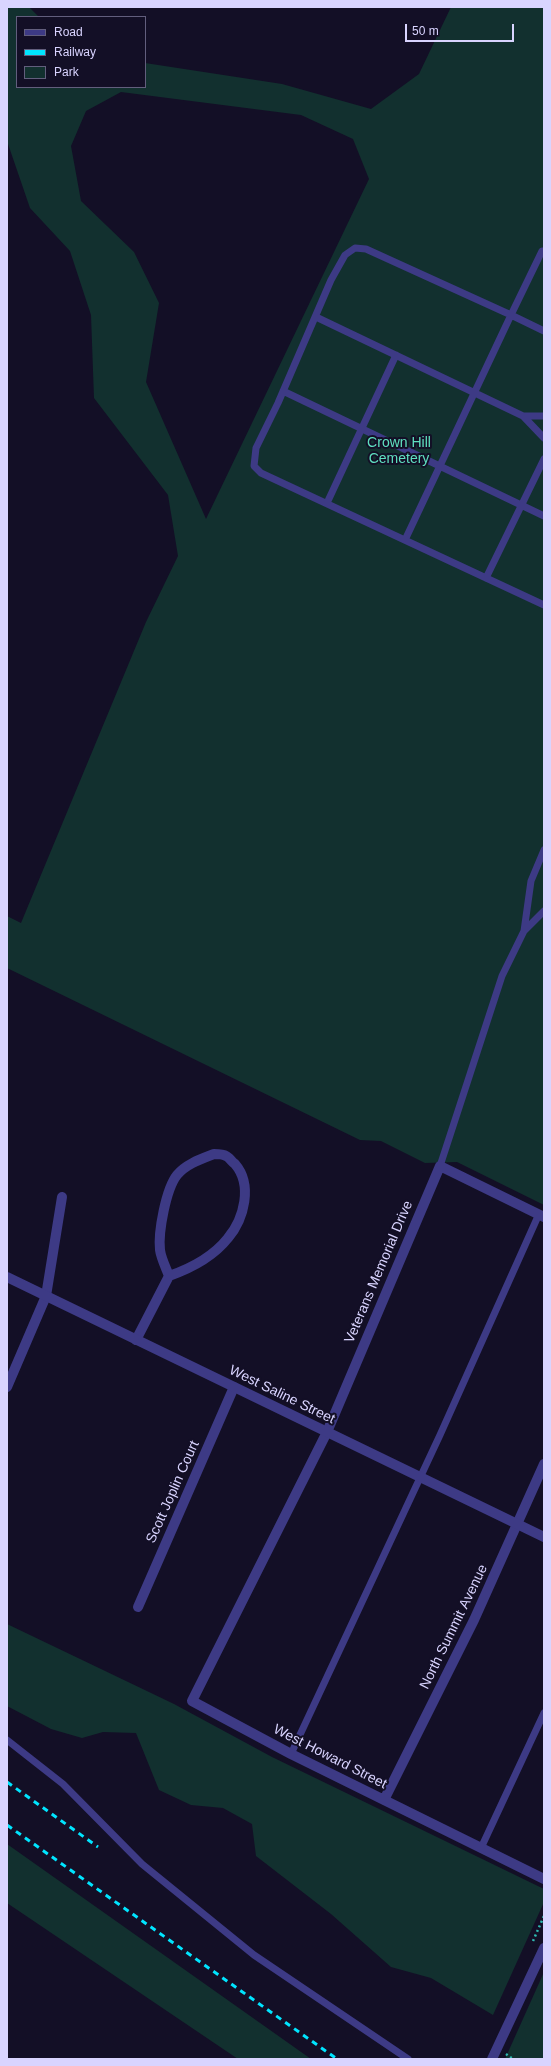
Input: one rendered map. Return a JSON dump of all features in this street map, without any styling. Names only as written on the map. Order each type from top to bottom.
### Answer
[{"type":"street","points":[[136,1340],[169,1276],[190,1268],[214,1252],[229,1238],[239,1220],[244,1206],[244,1180],[237,1167],[226,1156],[214,1154],[194,1162],[177,1175],[168,1191],[163,1216],[160,1250],[169,1276]]},
{"type":"street","points":[[440,1166],[541,1215]]},
{"type":"street","name":"Veterans Memorial Drive","points":[[235,1615],[327,1432],[440,1166]]},
{"type":"street","points":[[7,1387],[46,1296],[62,1197]]},
{"type":"street","name":"West Saline Street","points":[[7,1277],[544,1537]]},
{"type":"street","name":"Scott Joplin Court","points":[[138,1607],[234,1387]]},
{"type":"street","name":"North Summit Avenue","points":[[384,1800],[474,1620],[544,1464]]},
{"type":"street","name":"West Howard Street","points":[[235,1615],[192,1701],[291,1754],[544,1879]]},
{"type":"street","points":[[492,2059],[544,1948]]},
{"type":"lane","points":[[544,331],[366,249],[356,248],[344,254],[256,448],[254,466],[261,473],[544,605]]},
{"type":"lane","points":[[405,540],[532,270],[544,251]]},
{"type":"lane","points":[[316,317],[523,416],[544,438]]},
{"type":"lane","points":[[327,503],[396,355]]},
{"type":"lane","points":[[283,391],[544,516]]},
{"type":"lane","points":[[523,416],[544,416]]},
{"type":"lane","points":[[486,578],[544,460]]},
{"type":"lane","name":"Veterans Memorial Drive","points":[[440,1166],[502,976],[524,931],[531,881],[544,850]]},
{"type":"lane","name":"Veterans Memorial Drive","points":[[524,931],[544,911]]},
{"type":"lane","points":[[291,1754],[541,1215]]},
{"type":"lane","points":[[481,1848],[544,1713]]},
{"type":"lane","points":[[7,1740],[63,1784],[142,1864],[254,1955],[408,2059]]},
{"type":"green space","name":"Crown Hill Cemetery","points":[[7,7],[29,7],[38,16],[16,16],[16,88],[146,88],[146,63],[282,84],[371,109],[419,74],[451,7],[544,7],[544,1205],[457,1162],[425,1163],[381,1141],[360,1140],[7,968],[7,916],[21,923],[146,622],[178,556],[168,495],[94,398],[91,315],[70,251],[30,208],[7,141]],"holes":[[[121,92],[301,115],[353,139],[369,179],[206,519],[146,382],[159,303],[134,252],[81,201],[71,146],[86,111]]]},
{"type":"green space","points":[[7,1624],[174,1704],[272,1757],[544,1889],[544,1902],[493,2015],[431,1978],[391,1967],[331,1914],[256,1856],[252,1824],[223,1808],[191,1805],[159,1790],[136,1733],[103,1732],[82,1738],[51,1729],[7,1706]]},
{"type":"green space","points":[[7,1844],[311,2059],[238,2059],[7,1903]]},
{"type":"green space","points":[[544,1972],[544,2059],[505,2059]]},
{"type":"railway","points":[[7,1782],[98,1847]]},
{"type":"railway","points":[[7,1825],[337,2059]]}]
